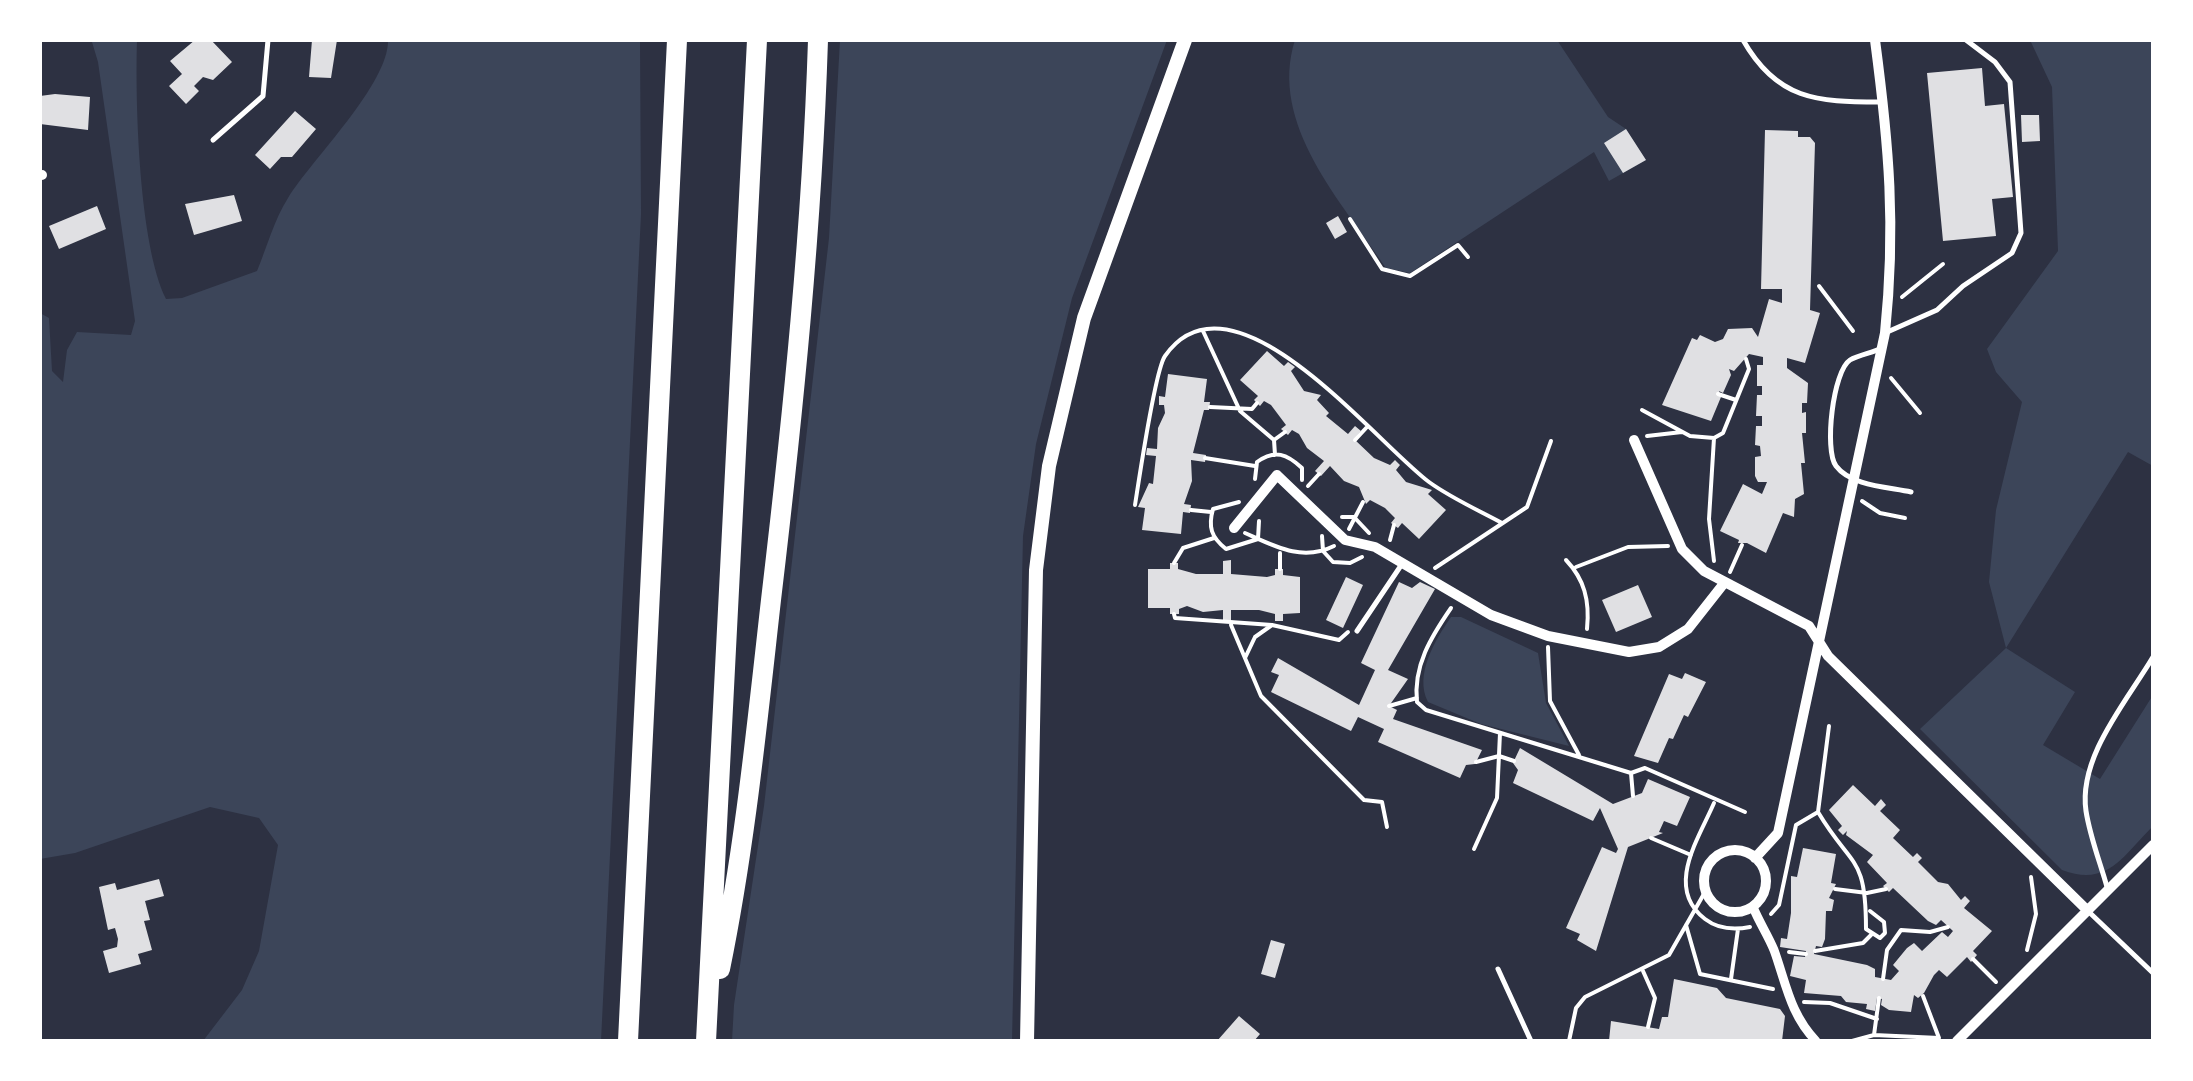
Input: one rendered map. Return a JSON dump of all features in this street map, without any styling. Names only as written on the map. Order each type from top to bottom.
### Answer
[{"type":"highway","points":[[628,1041],[677,40]]},
{"type":"highway","points":[[706,1038],[757,40]]},
{"type":"highway","points":[[706,1038],[737,886],[783,503],[806,260],[818,40]]},
{"type":"street","points":[[1028,1041],[1036,570],[1048,466],[1084,318],[1186,40]]},
{"type":"street","points":[[1755,858],[1778,833],[1885,333],[1894,250],[1883,102],[1874,40]]},
{"type":"street","points":[[1634,440],[1678,543],[1704,570],[1728,577],[1808,626],[1820,646],[2087,910]]},
{"type":"street","points":[[1234,528],[1276,475],[1345,540],[1375,548],[1492,615],[1548,636],[1630,652],[1659,647],[1688,629],[1728,577]]},
{"type":"street","points":[[1958,1041],[2153,844]]},
{"type":"street","points":[[1736,850],[1755,858],[1766,883],[1753,907],[1725,911],[1705,892],[1704,872],[1716,856],[1736,850]]},
{"type":"street","points":[[1753,907],[1797,1021],[1816,1041]]},
{"type":"lane","points":[[213,140],[263,96],[268,40]]},
{"type":"lane","points":[[1744,40],[1754,60],[1780,86],[1823,102],[1883,102]]},
{"type":"lane","points":[[1885,333],[1937,310],[1963,286],[2012,253],[2021,233],[2010,82],[1995,62],[1966,40]]},
{"type":"lane","points":[[1880,350],[1849,360],[1838,374],[1829,447],[1836,466],[1854,479],[1911,492]]},
{"type":"lane","points":[[1358,631],[1402,564]]},
{"type":"lane","points":[[2108,890],[2086,810],[2086,782],[2095,755],[2153,657]]},
{"type":"lane","points":[[2087,910],[2153,973]]},
{"type":"lane","points":[[1498,969],[1531,1041]]},
{"type":"path","points":[[1350,219],[1382,269],[1410,276],[1458,245],[1468,257]]},
{"type":"path","points":[[1902,297],[1943,264]]},
{"type":"path","points":[[1819,286],[1853,331]]},
{"type":"path","points":[[1134,505],[1163,357],[1184,338],[1204,330],[1234,328],[1274,346],[1429,484],[1502,523]]},
{"type":"path","points":[[1204,330],[1240,411],[1274,440],[1276,475]]},
{"type":"path","points":[[1642,410],[1683,432],[1714,438],[1722,432],[1749,369],[1746,358]]},
{"type":"path","points":[[1878,363],[1920,413]]},
{"type":"path","points":[[1718,394],[1736,400]]},
{"type":"path","points":[[1210,407],[1240,411],[1252,409],[1257,403]]},
{"type":"path","points":[[1355,440],[1367,427]]},
{"type":"path","points":[[1274,440],[1285,432]]},
{"type":"path","points":[[1647,436],[1683,432]]},
{"type":"path","points":[[1714,438],[1709,519],[1714,561]]},
{"type":"path","points":[[1422,576],[1526,507],[1551,441]]},
{"type":"path","points":[[1205,458],[1256,467]]},
{"type":"path","points":[[1305,490],[1319,474]]},
{"type":"path","points":[[1234,528],[1280,552],[1324,551],[1345,540],[1363,502]]},
{"type":"path","points":[[1862,502],[1880,513],[1905,518]]},
{"type":"path","points":[[1190,510],[1212,512]]},
{"type":"path","points":[[1174,563],[1184,548],[1214,538]]},
{"type":"path","points":[[1576,567],[1628,547],[1678,543]]},
{"type":"path","points":[[1728,577],[1742,545]]},
{"type":"path","points":[[1226,549],[1226,560]]},
{"type":"path","points":[[1280,552],[1280,569]]},
{"type":"path","points":[[1566,560],[1576,567],[1589,604],[1586,644]]},
{"type":"path","points":[[1416,698],[1426,644],[1459,596]]},
{"type":"path","points":[[1174,614],[1175,618],[1232,625],[1272,626]]},
{"type":"path","points":[[1246,658],[1254,637],[1279,623],[1339,640],[1345,632],[1358,631]]},
{"type":"path","points":[[1232,625],[1262,696],[1364,800],[1382,802],[1387,827]]},
{"type":"path","points":[[1548,636],[1550,701],[1579,756]]},
{"type":"path","points":[[1389,706],[1416,698]]},
{"type":"path","points":[[1416,698],[1426,710],[1631,774],[1645,768],[1745,812]]},
{"type":"path","points":[[1828,726],[1818,812],[1854,860],[1867,893],[1870,911],[1865,923],[1870,935]]},
{"type":"path","points":[[1474,849],[1497,798],[1500,733]]},
{"type":"path","points":[[1476,762],[1498,756],[1514,761]]},
{"type":"path","points":[[1631,774],[1633,796]]},
{"type":"path","points":[[1715,802],[1685,882],[1696,909],[1708,921],[1738,929],[1760,923],[1779,905],[1796,825],[1818,812]]},
{"type":"path","points":[[1651,838],[1692,855]]},
{"type":"path","points":[[2024,955],[2036,914],[2030,874]]},
{"type":"path","points":[[1835,888],[1867,893],[1886,888]]},
{"type":"path","points":[[1569,1041],[1576,1008],[1585,998],[1669,955],[1705,892]]},
{"type":"path","points":[[1870,911],[1884,922],[1883,936]]},
{"type":"path","points":[[1686,926],[1700,974],[1877,1019]]},
{"type":"path","points":[[1883,979],[1892,940],[1909,927],[1930,932],[1948,927]]},
{"type":"path","points":[[1730,981],[1738,929]]},
{"type":"path","points":[[1870,935],[1892,940]]},
{"type":"path","points":[[1815,951],[1862,944],[1870,935]]},
{"type":"path","points":[[1973,959],[1996,982],[1985,993]]},
{"type":"path","points":[[1643,971],[1655,998],[1648,1027]]},
{"type":"path","points":[[1922,996],[1938,1038]]},
{"type":"path","points":[[1874,1035],[1879,998]]},
{"type":"path","points":[[1852,1041],[1874,1035],[1938,1038],[1950,1027]]},
{"type":"shaded area","points":[[85,40],[137,40],[144,210],[166,299],[182,298],[257,271],[283,206],[363,99],[385,58],[388,40],[640,40],[641,214],[601,1041],[203,1041],[242,990],[259,951],[278,845],[259,818],[210,807],[75,853],[40,859],[40,313],[49,318],[52,371],[63,382],[67,350],[77,332],[131,335],[135,321],[98,62],[92,42]]},
{"type":"shaded area","points":[[840,40],[1167,40],[1072,298],[1036,444],[1023,536],[1012,1041],[732,1041],[764,806],[829,238]]},
{"type":"shaded area","points":[[1295,40],[1557,40],[1608,117],[1626,129],[1646,160],[1609,181],[1594,152],[1410,273],[1386,268],[1331,189],[1300,132],[1289,71]]},
{"type":"shaded area","points":[[2030,40],[2153,40],[2153,466],[2128,452],[2006,648],[1989,582],[1996,510],[2022,402],[1996,372],[1987,349],[2058,251],[2052,87]]},
{"type":"shaded area","points":[[1451,617],[1461,617],[1538,653],[1546,703],[1569,746],[1481,724],[1428,702],[1423,681],[1425,669]]},
{"type":"shaded area","points":[[2006,648],[2075,692],[2043,745],[2100,779],[2153,695],[2153,826],[2123,858],[2103,872],[2091,875],[2062,870],[1920,729]]},
{"type":"building","points":[[195,40],[211,40],[232,62],[213,80],[203,77],[194,86],[199,91],[186,104],[169,86],[182,74],[170,61]]},
{"type":"building","points":[[312,40],[337,40],[331,78],[309,77]]},
{"type":"building","points":[[1982,68],[1985,106],[2004,104],[2013,197],[1992,199],[1996,236],[1943,241],[1927,73]]},
{"type":"building","points":[[40,96],[90,97],[88,130],[40,124]]},
{"type":"building","points":[[295,111],[316,129],[292,157],[281,157],[270,169],[255,155]]},
{"type":"building","points":[[2021,115],[2039,115],[2040,141],[2022,142]]},
{"type":"building","points":[[1626,129],[1646,160],[1623,173],[1604,143]]},
{"type":"building","points":[[1765,130],[1798,131],[1798,137],[1810,137],[1815,143],[1810,310],[1820,313],[1805,363],[1787,358],[1787,368],[1808,383],[1807,403],[1802,403],[1802,413],[1806,412],[1806,433],[1802,433],[1805,463],[1801,463],[1804,494],[1795,499],[1794,517],[1783,513],[1766,553],[1747,543],[1738,543],[1739,540],[1720,531],[1743,484],[1762,494],[1767,482],[1758,482],[1755,476],[1755,457],[1761,456],[1760,446],[1755,445],[1756,426],[1762,426],[1762,416],[1756,416],[1757,395],[1762,395],[1762,386],[1757,386],[1757,365],[1763,365],[1763,357],[1749,354],[1734,371],[1729,369],[1731,375],[1723,393],[1719,391],[1721,397],[1711,421],[1662,405],[1692,338],[1697,340],[1700,335],[1715,342],[1723,339],[1728,329],[1752,328],[1758,337],[1769,299],[1782,303],[1782,289],[1761,289]]},
{"type":"building","points":[[234,195],[242,221],[194,235],[185,204]]},
{"type":"building","points":[[97,206],[106,229],[59,249],[49,226]]},
{"type":"building","points":[[1338,216],[1347,232],[1335,239],[1326,223]]},
{"type":"building","points":[[1267,351],[1284,366],[1288,362],[1295,367],[1291,371],[1304,391],[1321,395],[1317,400],[1329,413],[1326,416],[1348,434],[1355,426],[1361,431],[1354,439],[1374,458],[1390,465],[1395,460],[1400,465],[1396,470],[1406,482],[1432,490],[1428,494],[1446,510],[1419,539],[1402,523],[1398,528],[1391,523],[1395,518],[1385,508],[1370,500],[1366,504],[1359,487],[1344,481],[1330,466],[1321,476],[1315,471],[1324,461],[1307,448],[1299,434],[1292,430],[1288,435],[1281,429],[1286,425],[1271,405],[1264,401],[1260,406],[1254,400],[1258,396],[1240,380]]},
{"type":"building","points":[[1168,374],[1207,379],[1204,402],[1210,402],[1209,410],[1204,410],[1193,453],[1206,455],[1205,462],[1191,460],[1192,481],[1184,504],[1191,505],[1190,513],[1183,512],[1181,534],[1142,530],[1145,508],[1138,507],[1149,483],[1153,484],[1156,456],[1146,455],[1147,448],[1157,449],[1158,428],[1165,413],[1159,396],[1165,397]]},
{"type":"building","points":[[1231,560],[1231,574],[1267,577],[1275,575],[1275,569],[1283,569],[1283,575],[1300,577],[1300,613],[1283,614],[1283,621],[1275,621],[1275,614],[1259,610],[1231,610],[1231,621],[1223,621],[1223,610],[1203,612],[1187,606],[1179,609],[1179,614],[1170,614],[1170,608],[1148,608],[1148,569],[1170,569],[1170,563],[1178,563],[1178,569],[1196,574],[1223,574],[1223,561]]},
{"type":"building","points":[[1346,577],[1363,585],[1343,628],[1326,620]]},
{"type":"building","points":[[1399,582],[1412,588],[1420,582],[1435,589],[1388,670],[1408,679],[1389,706],[1397,710],[1393,719],[1482,750],[1475,764],[1466,765],[1460,778],[1378,742],[1384,729],[1358,717],[1351,731],[1271,692],[1279,675],[1271,672],[1278,658],[1359,705],[1375,670],[1361,663]]},
{"type":"building","points":[[1638,585],[1652,617],[1616,632],[1602,600]]},
{"type":"building","points":[[1685,673],[1706,682],[1688,717],[1684,715],[1673,739],[1669,738],[1658,763],[1634,756],[1669,674],[1682,679]]},
{"type":"building","points":[[1520,748],[1613,804],[1642,793],[1648,779],[1690,797],[1677,826],[1664,821],[1659,832],[1663,833],[1628,847],[1596,951],[1577,940],[1580,934],[1566,928],[1602,847],[1616,853],[1618,849],[1600,808],[1593,821],[1513,783],[1518,770],[1513,763]]},
{"type":"building","points":[[1853,785],[1875,806],[1881,799],[1886,805],[1880,811],[1900,830],[1893,838],[1913,857],[1917,853],[1922,858],[1918,862],[1938,882],[1948,884],[1961,900],[1965,896],[1970,901],[1964,908],[1992,931],[1973,951],[1977,955],[1971,962],[1967,957],[1947,977],[1939,970],[1924,993],[1918,998],[1914,995],[1911,1012],[1889,1010],[1877,998],[1875,1011],[1866,1009],[1867,1004],[1846,1002],[1841,996],[1804,993],[1806,980],[1790,976],[1794,956],[1805,957],[1806,951],[1780,947],[1781,938],[1787,939],[1791,876],[1797,877],[1803,848],[1836,854],[1831,883],[1836,884],[1829,898],[1834,900],[1832,911],[1826,911],[1825,939],[1822,947],[1816,946],[1814,954],[1867,965],[1875,969],[1875,977],[1891,980],[1899,971],[1893,965],[1907,948],[1914,943],[1922,951],[1942,932],[1948,937],[1953,931],[1941,920],[1936,925],[1928,921],[1893,888],[1889,892],[1883,886],[1887,883],[1867,862],[1873,855],[1846,835],[1847,831],[1843,835],[1838,830],[1842,826],[1829,810]]},
{"type":"building","points":[[159,879],[164,896],[145,901],[150,920],[144,921],[152,950],[138,954],[141,964],[109,973],[103,951],[117,947],[118,939],[115,928],[108,930],[99,887],[115,883],[117,890]]},
{"type":"building","points":[[1271,940],[1285,944],[1275,978],[1261,974]]},
{"type":"building","points":[[1674,979],[1717,988],[1726,998],[1780,1009],[1785,1016],[1782,1041],[1609,1041],[1611,1021],[1659,1029],[1662,1017],[1668,1017]]},
{"type":"building","points":[[1239,1016],[1260,1034],[1254,1041],[1217,1041]]}]
